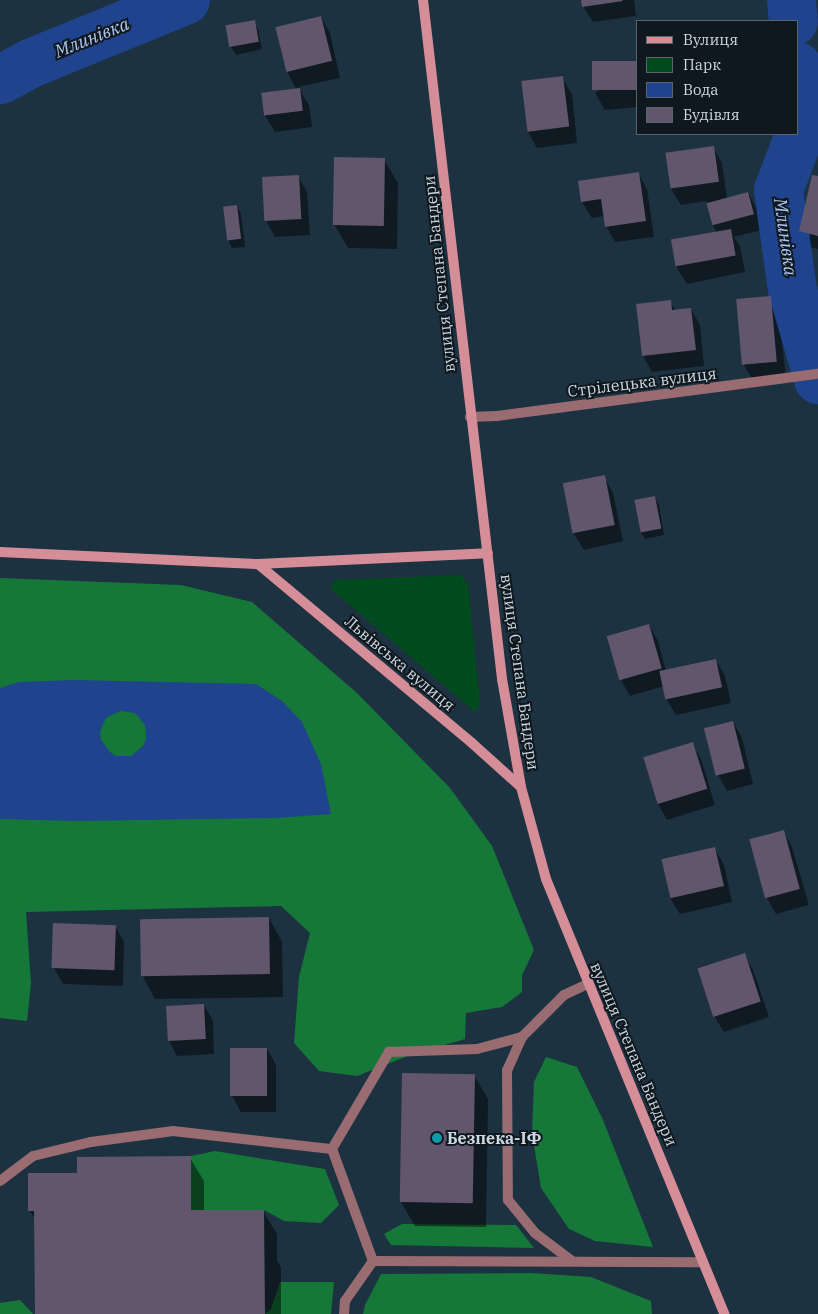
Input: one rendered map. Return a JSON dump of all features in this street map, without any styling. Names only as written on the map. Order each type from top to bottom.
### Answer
[{"type":"main road","name":"вулиця Степана Бандери","points":[[423,0],[470,417],[502,679],[521,787],[546,879],[724,1314]]},
{"type":"main road","points":[[0,552],[258,564],[488,553]]},
{"type":"main road","name":"Львівська вулиця","points":[[258,564],[466,738],[521,787]]},
{"type":"street","name":"Стрілецька вулиця","points":[[470,417],[497,416],[818,374]]},
{"type":"street","points":[[572,1261],[535,1233],[508,1200],[507,1070],[522,1037],[564,995],[588,984]]},
{"type":"street","points":[[332,1149],[389,1052],[477,1048],[522,1037]]},
{"type":"street","points":[[0,1181],[33,1156],[91,1142],[173,1131],[332,1149]]},
{"type":"street","points":[[332,1149],[373,1261]]},
{"type":"street","points":[[373,1261],[703,1262]]},
{"type":"street","points":[[344,1314],[345,1301],[373,1261]]},
{"type":"green space","points":[[461,575],[468,584],[480,704],[475,712],[330,588],[335,580]]},
{"type":"green space","points":[[0,578],[181,585],[252,602],[357,693],[450,788],[492,846],[534,950],[522,975],[522,992],[502,1007],[466,1013],[465,1039],[410,1055],[357,1076],[319,1071],[294,1043],[299,977],[310,933],[281,906],[26,912],[31,983],[27,1021],[0,1018]]},
{"type":"green space","points":[[546,1057],[577,1067],[603,1120],[653,1247],[595,1241],[569,1229],[541,1188],[532,1133],[534,1082]]},
{"type":"green space","points":[[215,1151],[325,1169],[339,1205],[321,1223],[284,1221],[264,1210],[191,1210],[191,1156]]},
{"type":"green space","points":[[402,1224],[516,1225],[534,1248],[391,1245],[384,1234]]},
{"type":"green space","points":[[531,1273],[591,1277],[651,1301],[652,1314],[363,1314],[365,1305],[381,1274]]},
{"type":"green space","points":[[280,1282],[334,1282],[331,1314],[265,1314],[271,1309]]},
{"type":"green space","points":[[20,1300],[33,1314],[0,1314],[0,1303]]},
{"type":"water","points":[[74,680],[256,684],[282,701],[302,722],[321,764],[331,814],[276,818],[76,821],[0,819],[0,688],[19,682]],"holes":[[[120,711],[135,713],[145,725],[146,739],[143,746],[131,756],[116,756],[110,752],[101,740],[100,732],[106,718]]]},
{"type":"building","points":[[581,0],[622,0],[623,1],[582,7]]},
{"type":"building","points":[[321,16],[332,61],[287,72],[275,27]]},
{"type":"building","points":[[255,20],[259,42],[229,47],[225,25]]},
{"type":"building","points":[[592,61],[636,61],[636,90],[592,90]]},
{"type":"building","points":[[563,76],[569,127],[528,132],[521,81]]},
{"type":"building","points":[[300,88],[303,111],[264,116],[261,93]]},
{"type":"building","points":[[714,146],[719,182],[670,188],[665,153]]},
{"type":"building","points":[[334,157],[385,158],[384,226],[333,225]]},
{"type":"building","points":[[639,172],[646,221],[605,227],[601,199],[581,202],[578,181]]},
{"type":"building","points":[[299,175],[301,219],[264,221],[262,177]]},
{"type":"building","points":[[812,175],[818,176],[818,236],[799,231]]},
{"type":"building","points":[[748,192],[754,214],[712,225],[706,203]]},
{"type":"building","points":[[237,205],[241,239],[227,240],[223,207]]},
{"type":"building","points":[[731,229],[736,256],[676,266],[671,240]]},
{"type":"building","points":[[771,296],[777,362],[742,365],[736,299]]},
{"type":"building","points":[[671,300],[672,310],[691,308],[696,350],[642,356],[636,304]]},
{"type":"building","points":[[605,475],[615,525],[573,533],[563,483]]},
{"type":"building","points":[[655,496],[661,528],[641,532],[634,500]]},
{"type":"building","points":[[649,624],[662,668],[619,680],[607,636]]},
{"type":"building","points":[[716,659],[722,687],[665,699],[659,671]]},
{"type":"building","points":[[733,721],[745,769],[716,776],[704,728]]},
{"type":"building","points":[[693,742],[707,789],[658,804],[643,757]]},
{"type":"building","points":[[784,830],[800,889],[765,898],[749,839]]},
{"type":"building","points":[[715,847],[724,886],[670,898],[661,859]]},
{"type":"building","points":[[269,917],[270,974],[141,976],[140,919]]},
{"type":"building","points":[[53,923],[116,925],[114,970],[51,968]]},
{"type":"building","points":[[745,953],[761,1002],[713,1017],[697,968]]},
{"type":"building","points":[[204,1004],[206,1039],[168,1041],[166,1006]]},
{"type":"building","points":[[230,1048],[267,1048],[267,1096],[230,1096]]},
{"type":"building","name":"Безпека-ІФ","points":[[402,1073],[475,1074],[473,1203],[400,1202]]},
{"type":"building","points":[[191,1156],[191,1210],[264,1210],[265,1314],[35,1314],[34,1211],[28,1211],[28,1173],[77,1173],[77,1157]]},
{"type":"waterway","name":"Млинівка","points":[[0,79],[32,62],[185,0]]},
{"type":"waterway","name":"Млинівка","points":[[791,0],[793,20]]},
{"type":"waterway","name":"Млинівка","points":[[798,100],[799,134],[778,190],[792,289],[818,379]]},
{"type":"place","name":"Безпека-ІФ","points":[[437,1138]]}]
